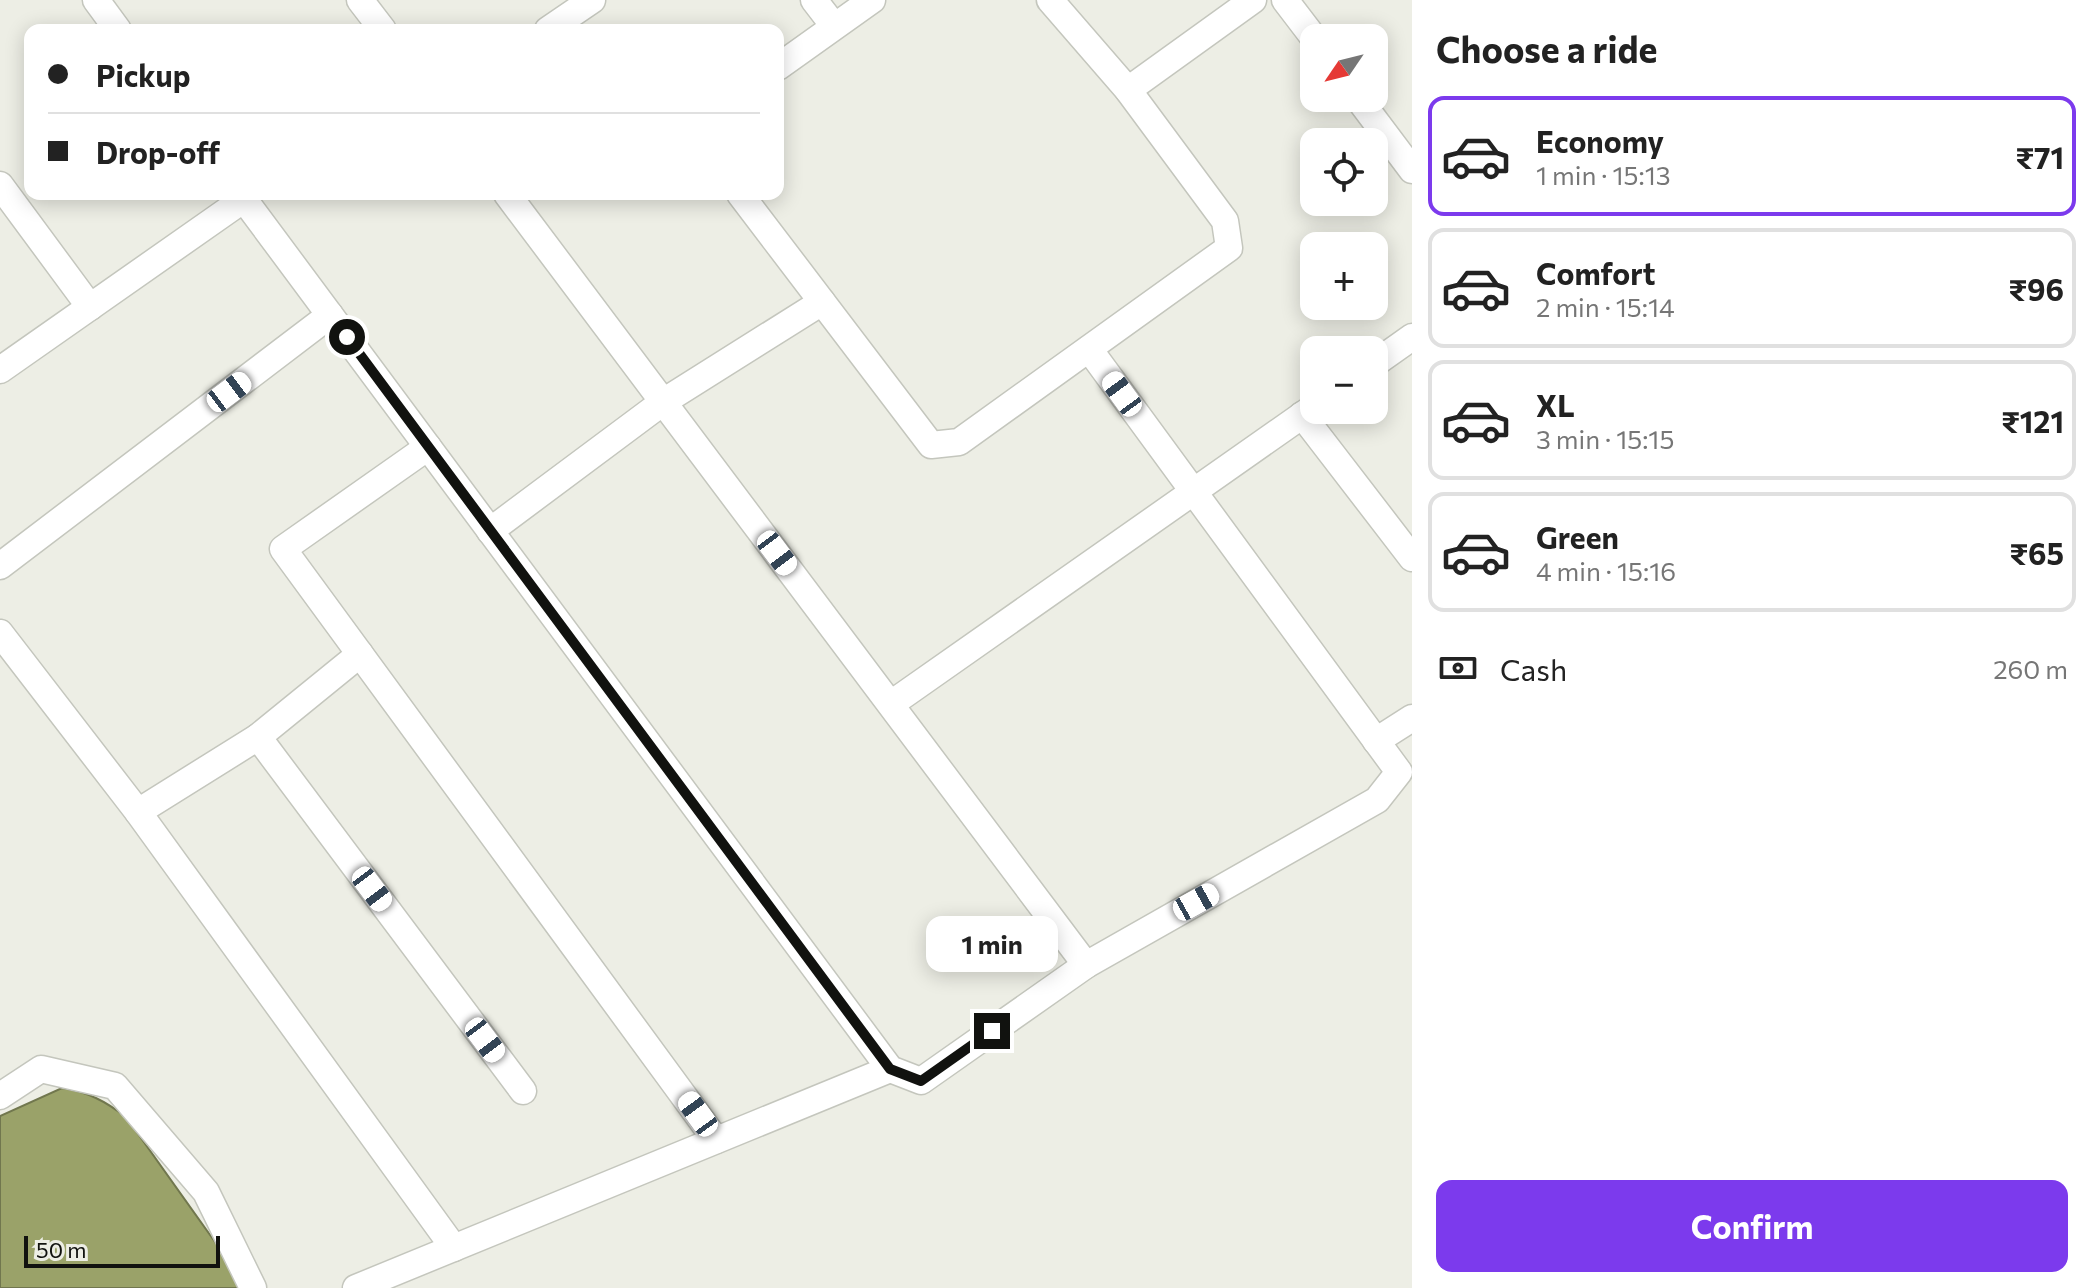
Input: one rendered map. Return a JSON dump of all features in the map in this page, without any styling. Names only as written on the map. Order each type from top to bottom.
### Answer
[{"type":"street","points":[[96,0],[114,24]]},
{"type":"street","points":[[360,0],[378,24]]},
{"type":"street","points":[[557,24],[592,0]]},
{"type":"street","points":[[814,0],[834,26]]},
{"type":"street","points":[[784,63],[872,0]]},
{"type":"street","points":[[745,200],[931,445],[959,442],[1229,248],[1225,221],[1128,90],[1050,0]]},
{"type":"street","points":[[1128,90],[1253,0]]},
{"type":"street","points":[[1285,0],[1303,24]]},
{"type":"street","points":[[1368,112],[1412,170]]},
{"type":"street","points":[[0,185],[90,307]]},
{"type":"street","points":[[0,370],[238,200]]},
{"type":"street","points":[[244,200],[890,1069],[921,1081],[1086,965],[1377,800],[1399,772],[1089,349]]},
{"type":"street","points":[[512,200],[1086,965]]},
{"type":"street","points":[[490,531],[663,402],[822,302]]},
{"type":"street","points":[[0,566],[330,315]]},
{"type":"street","points":[[1388,354],[1412,337]]},
{"type":"street","points":[[891,704],[1300,417]]},
{"type":"street","points":[[1317,424],[1412,558]]},
{"type":"street","points":[[428,447],[283,549],[716,1140]]},
{"type":"street","points":[[0,633],[138,812],[454,1248]]},
{"type":"street","points":[[138,812],[258,737],[360,654]]},
{"type":"street","points":[[1376,741],[1412,718]]},
{"type":"street","points":[[258,737],[523,1091]]},
{"type":"street","points":[[0,1096],[41,1069],[115,1086],[206,1192],[253,1288]]},
{"type":"street","points":[[356,1288],[890,1069]]},
{"type":"shaded area","points":[[62,1088],[96,1098],[126,1117],[230,1263],[243,1288],[0,1288],[0,1116]]},
{"type":"route","points":[[347,337],[890,1069],[921,1081],[992,1031]]}]
